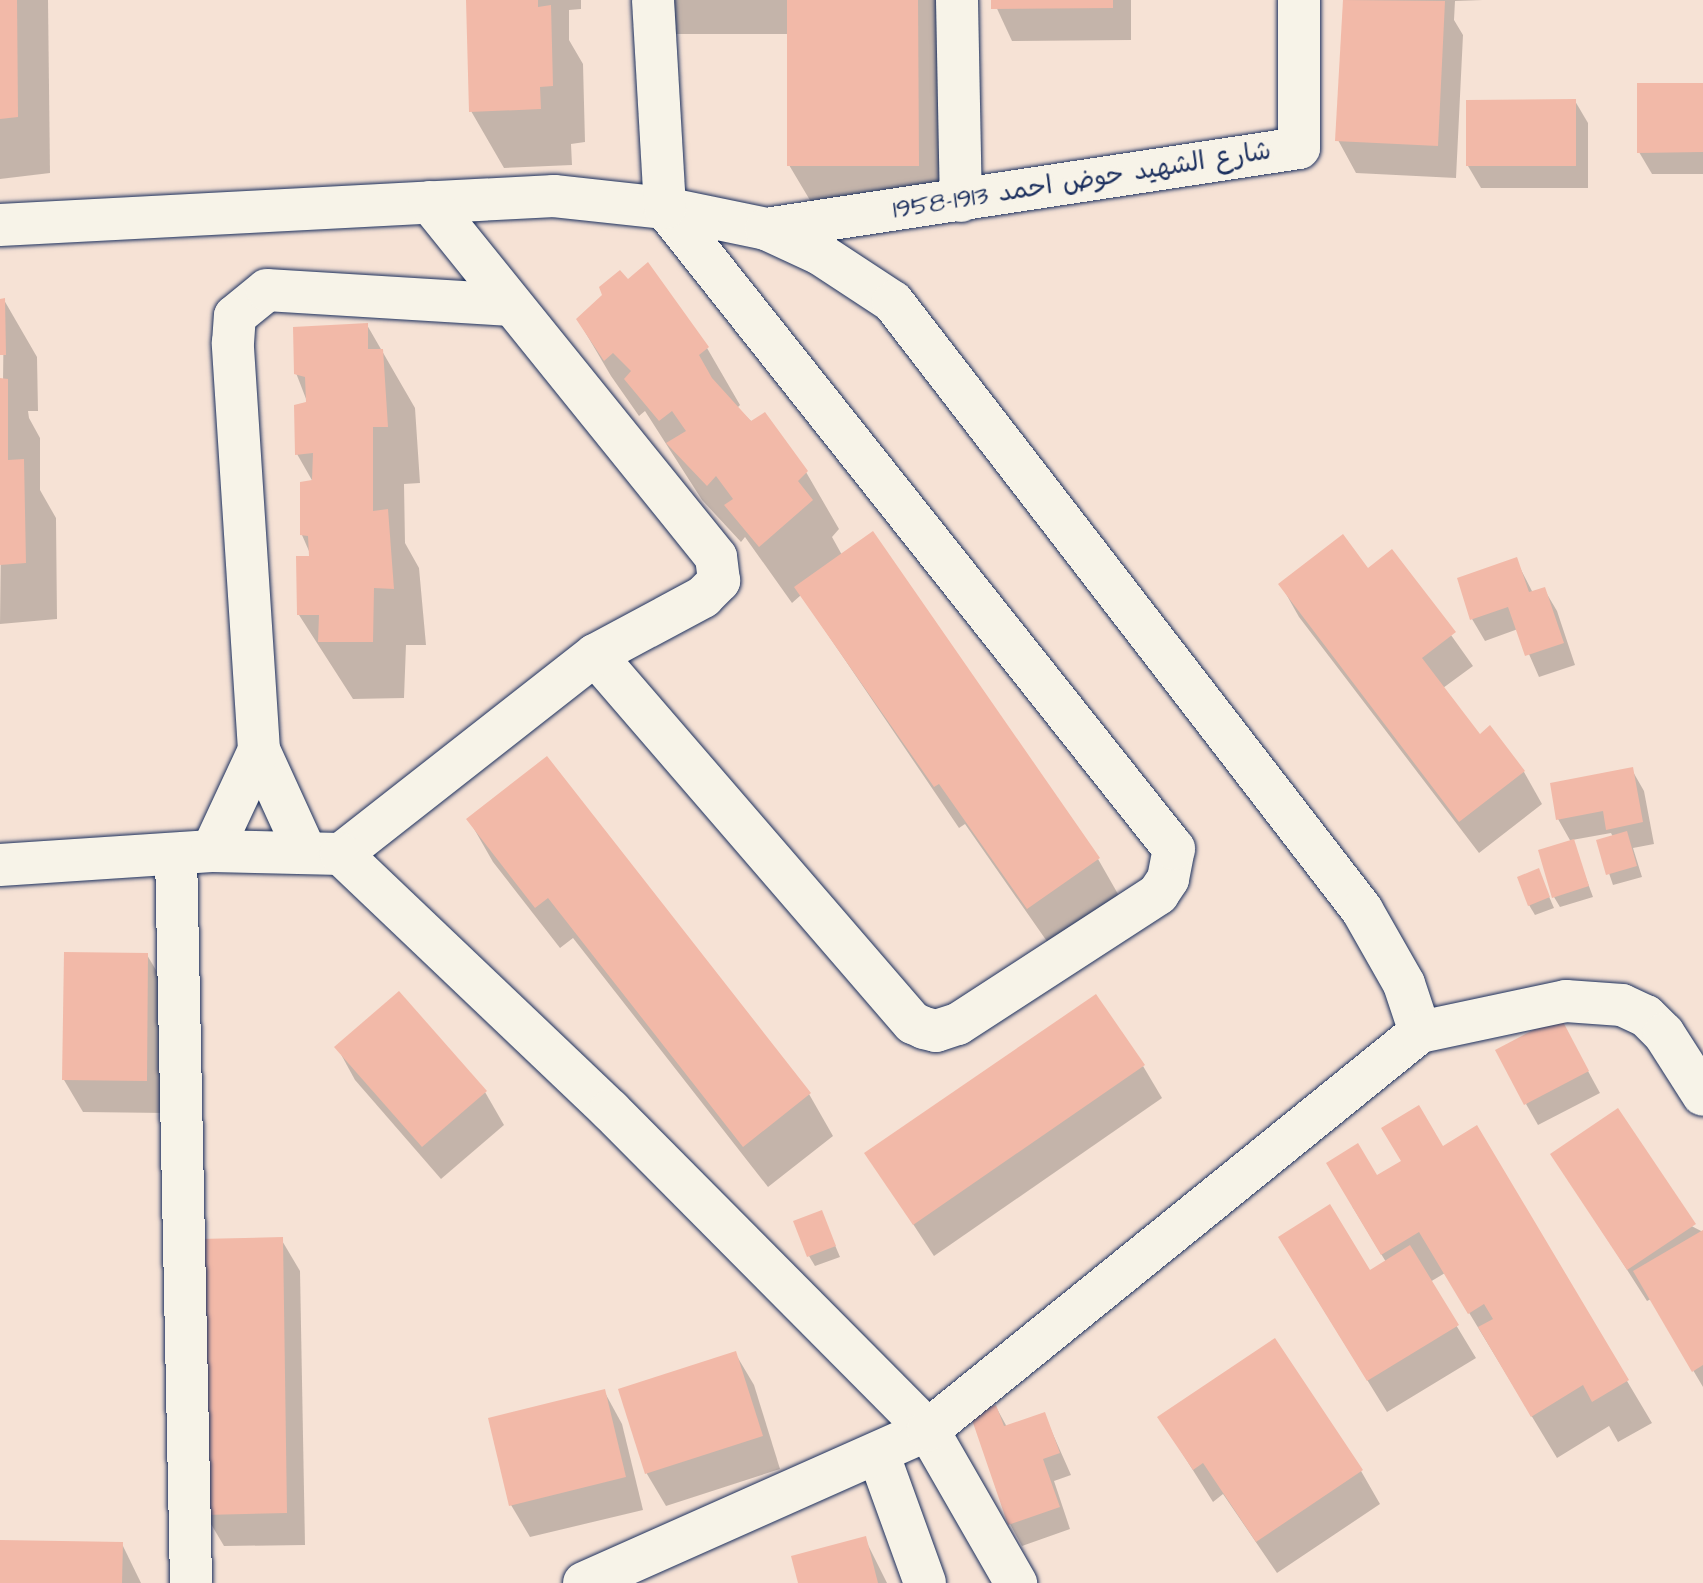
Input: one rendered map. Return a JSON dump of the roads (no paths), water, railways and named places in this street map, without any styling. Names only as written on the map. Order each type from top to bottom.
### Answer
[{"type":"street","points":[[595,655],[913,1023],[924,1028],[936,1031],[958,1024],[1158,894],[1168,879],[1174,849],[665,208],[653,0]]},
{"type":"street","points":[[957,0],[961,201]]},
{"type":"street","name":"شارع الشهيد حوض احمد 1913-1958","points":[[766,229],[1299,148],[1299,0]]},
{"type":"street","points":[[0,225],[554,196],[665,208],[766,229],[820,254],[893,302],[1362,910],[1404,984],[1420,1032]]},
{"type":"street","points":[[0,865],[194,852],[324,853],[595,655],[703,597],[719,581],[716,557],[430,202]]},
{"type":"street","points":[[511,305],[267,290],[235,316],[233,343],[259,750],[324,853],[610,1110],[928,1430],[1016,1583]]},
{"type":"street","points":[[191,1583],[194,852],[259,750]]},
{"type":"street","points":[[584,1583],[928,1430],[1420,1032],[1566,1001],[1622,1005],[1646,1016],[1664,1034],[1703,1095]]},
{"type":"street","points":[[878,1453],[925,1583]]}]
